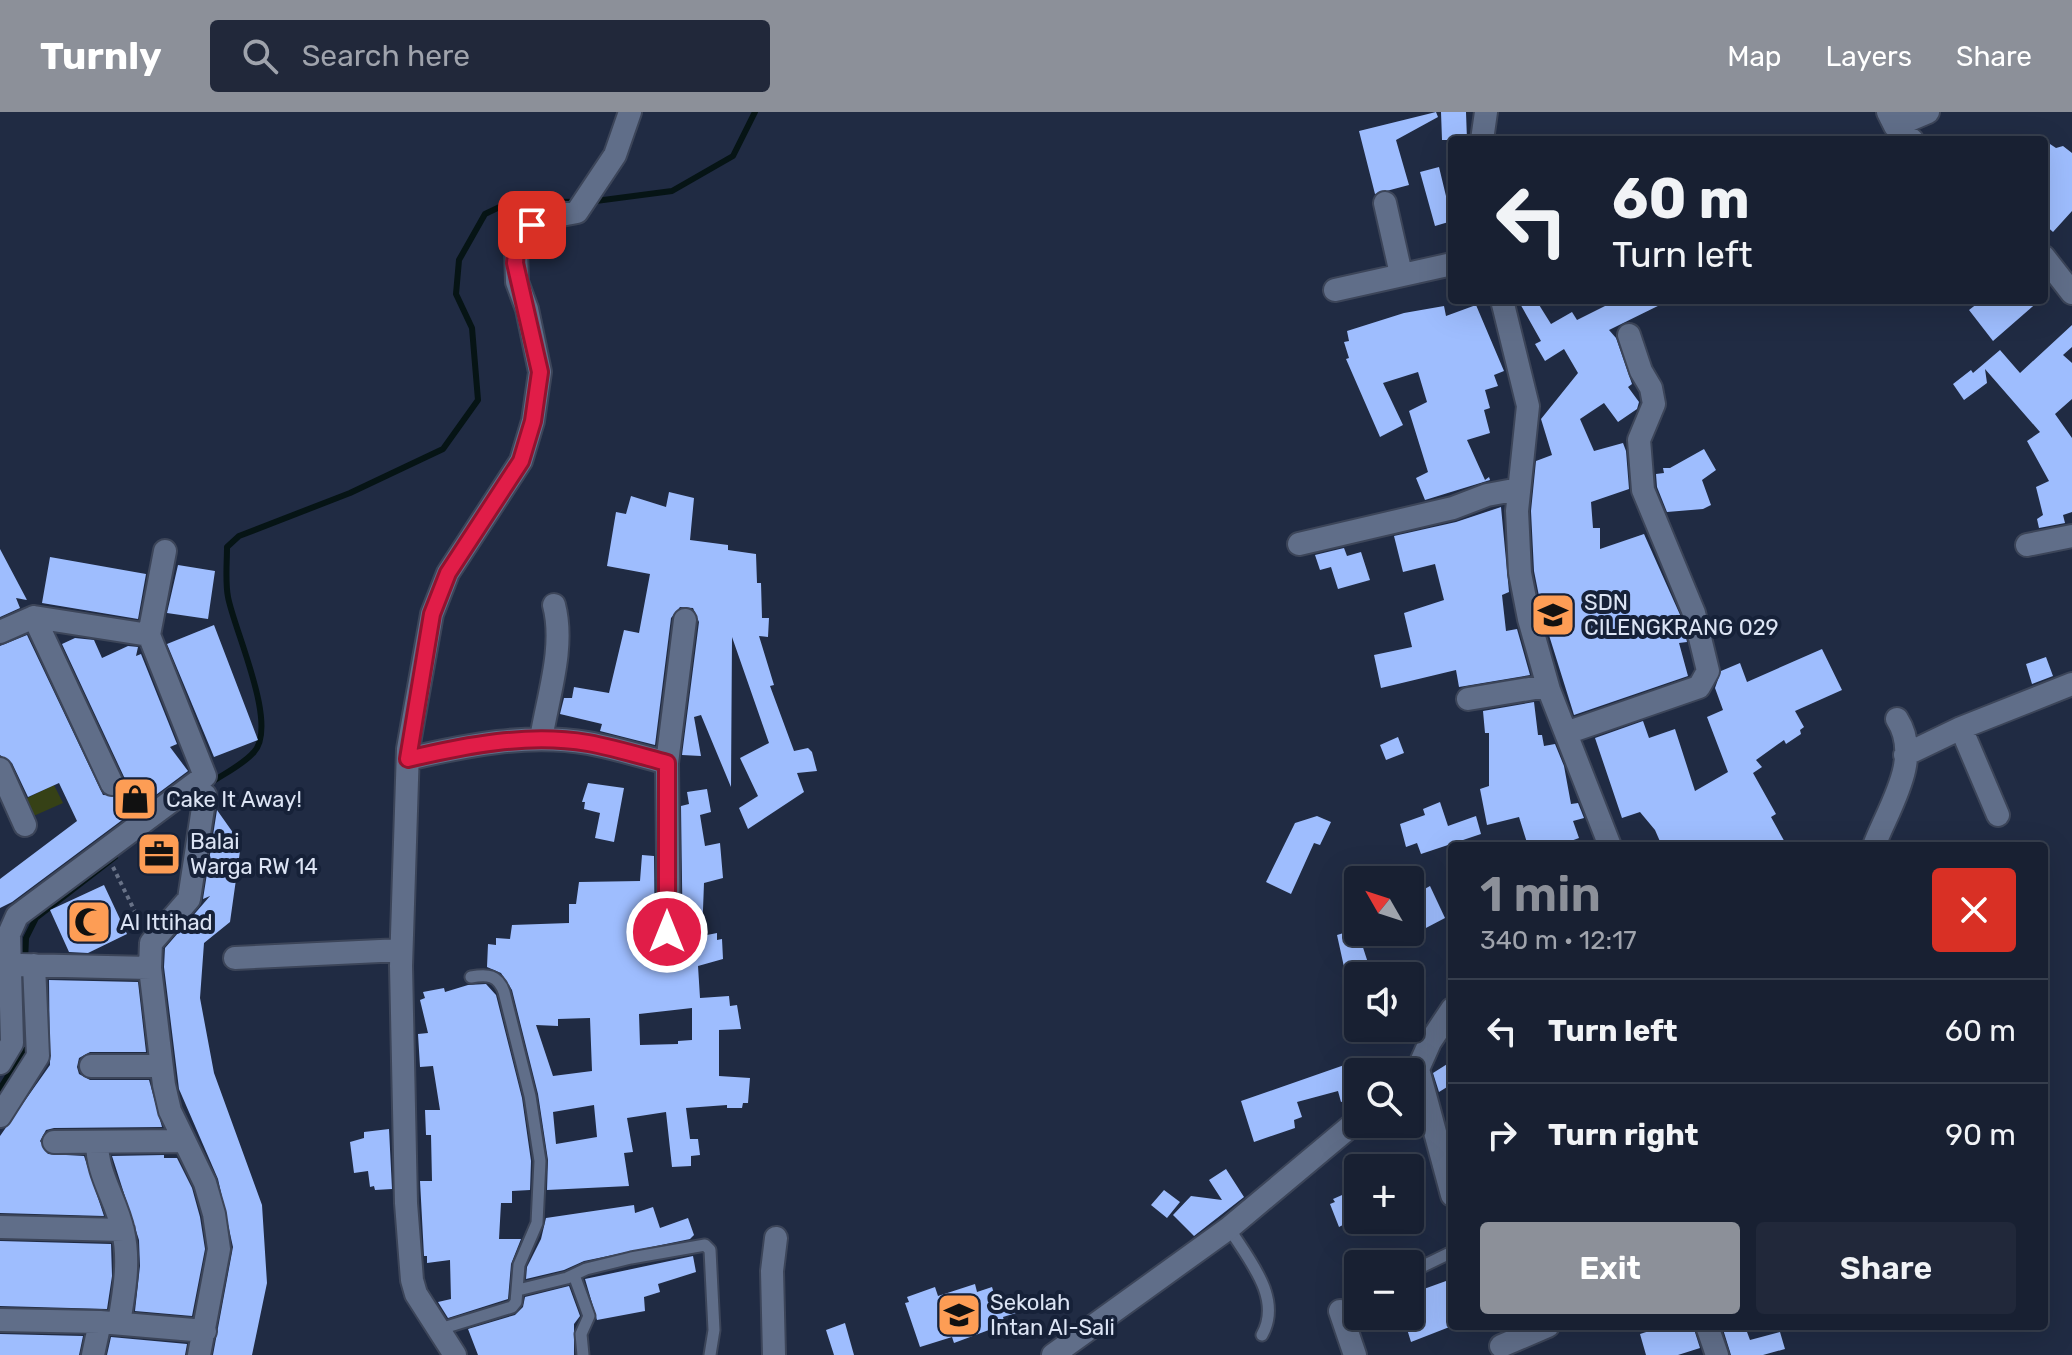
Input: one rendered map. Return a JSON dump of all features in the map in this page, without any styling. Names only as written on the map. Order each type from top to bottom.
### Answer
[{"type":"street","points":[[455,1355],[416,1294],[412,1280],[406,1203],[401,950],[408,759],[432,614],[448,573],[521,461],[531,430],[540,372],[527,309],[517,282],[516,249],[523,233],[540,219],[584,203],[615,155],[630,112]]},
{"type":"street","points":[[1483,136],[1486,112]]},
{"type":"street","points":[[1899,126],[1928,112]]},
{"type":"street","points":[[1385,203],[1401,274]]},
{"type":"street","points":[[2048,261],[2068,279]]},
{"type":"street","points":[[1335,290],[1448,265]]},
{"type":"street","points":[[1503,304],[1528,406],[1517,511],[1520,573],[1529,619],[1547,686],[1608,842]]},
{"type":"street","points":[[1566,733],[1699,687],[1708,671],[1694,613],[1643,490],[1639,440],[1654,404],[1651,388],[1641,371],[1629,335]]},
{"type":"street","points":[[1299,544],[1453,508],[1487,495],[1519,489]]},
{"type":"street","points":[[2027,545],[2072,536]]},
{"type":"street","points":[[165,551],[149,635],[205,786],[189,899],[151,943],[150,968],[161,1066],[170,1111],[205,1183],[219,1249],[199,1355]]},
{"type":"street","points":[[541,739],[557,650],[559,624],[554,605]]},
{"type":"street","points":[[0,632],[34,617],[149,635]]},
{"type":"street","points":[[34,617],[112,784]]},
{"type":"street","points":[[669,952],[667,763],[685,620]]},
{"type":"street","points":[[1905,755],[1961,728],[2072,684]]},
{"type":"street","points":[[1468,699],[1547,686]]},
{"type":"street","points":[[1876,842],[1897,796],[1905,755],[1904,733],[1897,719]]},
{"type":"street","points":[[1961,728],[1998,815]]},
{"type":"street","points":[[408,759],[453,748],[541,739],[588,743],[667,763]]},
{"type":"street","points":[[0,769],[25,825]]},
{"type":"street","points":[[0,1063],[12,1043],[4,965],[9,934],[17,916],[205,786]]},
{"type":"street","points":[[235,958],[401,950]]},
{"type":"street","points":[[4,965],[150,968]]},
{"type":"street","points":[[0,1116],[38,1056],[34,965]]},
{"type":"street","points":[[1421,1058],[1448,1015]]},
{"type":"street","points":[[91,1066],[161,1066]]},
{"type":"street","points":[[1424,1104],[1448,1180]]},
{"type":"street","points":[[1053,1355],[1229,1228],[1344,1132]]},
{"type":"street","points":[[54,1142],[184,1141]]},
{"type":"street","points":[[93,1355],[126,1280],[123,1230],[102,1178],[97,1142]]},
{"type":"street","points":[[0,1227],[123,1230]]},
{"type":"street","points":[[774,1355],[772,1271],[776,1238]]},
{"type":"street","points":[[1340,1311],[1355,1355]]},
{"type":"street","points":[[0,1320],[109,1323],[205,1331]]},
{"type":"street","points":[[1500,1342],[1536,1330]]},
{"type":"street","points":[[1708,1330],[1717,1355]]},
{"type":"lane","points":[[440,1329],[507,1310],[516,1302],[519,1265],[537,1223],[540,1161],[536,1129],[500,982],[490,975],[471,977]]},
{"type":"lane","points":[[1229,1228],[1261,1281],[1271,1307],[1269,1323],[1262,1335]]},
{"type":"lane","points":[[518,1290],[631,1258],[705,1245],[710,1250],[714,1330],[710,1355]]},
{"type":"lane","points":[[1424,1266],[1448,1254]]},
{"type":"lane","points":[[574,1275],[589,1316],[581,1334],[583,1355]]},
{"type":"path","points":[[115,870],[151,943]]},
{"type":"green space","points":[[54,785],[63,803],[29,818],[21,801]]},
{"type":"building","points":[[1436,112],[1438,117],[1396,140],[1409,185],[1375,194],[1359,131]]},
{"type":"building","points":[[1441,112],[1466,112],[1467,136],[1448,136],[1448,140],[1442,140]]},
{"type":"building","points":[[2048,143],[2056,148],[2063,146],[2072,153],[2072,211],[2053,232],[2048,228]]},
{"type":"building","points":[[1439,167],[1448,204],[1448,222],[1435,226],[1420,172]]},
{"type":"building","points":[[1520,304],[1538,304],[1551,324],[1572,312],[1577,320],[1609,304],[1662,304],[1609,330],[1616,338],[1632,384],[1628,387],[1639,402],[1637,409],[1618,422],[1604,403],[1580,419],[1594,451],[1623,443],[1626,451],[1629,489],[1591,502],[1593,528],[1600,528],[1600,549],[1644,534],[1681,617],[1687,642],[1679,643],[1688,676],[1574,715],[1543,616],[1534,571],[1531,511],[1536,461],[1552,455],[1541,419],[1578,373],[1564,349],[1545,361],[1535,344],[1541,341]]},
{"type":"building","points":[[1977,304],[2035,304],[1993,341],[1969,310]]},
{"type":"building","points":[[1476,305],[1504,371],[1494,375],[1498,386],[1485,390],[1490,408],[1484,410],[1490,433],[1467,440],[1485,480],[1489,477],[1490,480],[1425,500],[1416,478],[1428,472],[1409,411],[1427,402],[1418,372],[1383,383],[1403,425],[1380,437],[1346,359],[1349,358],[1344,342],[1349,341],[1347,331],[1404,313],[1444,306],[1446,316]]},
{"type":"building","points":[[2072,325],[2072,347],[2063,355],[2072,363],[2072,399],[2055,414],[2072,438],[2072,512],[2063,515],[2065,523],[2039,528],[2037,519],[2043,515],[2036,487],[2049,481],[2027,441],[2040,432],[1985,369],[1987,383],[1964,400],[1953,384],[1971,370],[1973,373],[2000,350],[2020,373]]},
{"type":"building","points":[[1704,449],[1716,470],[1702,480],[1711,505],[1703,509],[1667,512],[1657,487],[1656,474],[1664,473],[1663,468],[1670,468]]},
{"type":"building","points":[[669,492],[694,498],[690,540],[728,545],[728,550],[756,554],[762,618],[769,618],[768,637],[759,636],[774,685],[770,686],[794,751],[808,748],[817,771],[797,773],[804,792],[748,829],[739,808],[758,796],[740,758],[769,743],[732,637],[731,787],[701,715],[694,717],[701,756],[682,755],[699,622],[693,608],[680,607],[671,618],[655,745],[600,731],[602,724],[560,714],[564,698],[572,698],[574,687],[609,693],[624,630],[639,633],[650,574],[607,566],[616,512],[626,514],[631,496],[666,507]]},
{"type":"building","points":[[1501,507],[1509,592],[1502,595],[1506,631],[1517,629],[1530,675],[1459,687],[1456,670],[1381,688],[1374,655],[1412,647],[1404,613],[1444,600],[1435,564],[1403,572],[1394,536],[1456,522]]},
{"type":"building","points":[[1344,548],[1347,556],[1361,552],[1370,580],[1338,589],[1331,567],[1320,570],[1315,555]]},
{"type":"building","points":[[0,549],[27,600],[16,598],[20,608],[0,617]]},
{"type":"building","points":[[50,557],[146,574],[138,619],[42,603]]},
{"type":"building","points":[[178,565],[215,571],[208,619],[167,613]]},
{"type":"building","points":[[214,625],[258,740],[214,757],[167,644]]},
{"type":"building","points":[[27,635],[103,795],[119,796],[124,791],[125,779],[62,644],[75,638],[94,640],[102,658],[128,646],[138,647],[136,656],[141,654],[177,744],[170,747],[188,771],[0,908],[0,879],[77,821],[59,783],[28,797],[12,763],[0,755],[0,646]]},
{"type":"building","points":[[1822,649],[1842,690],[1795,711],[1804,727],[1800,730],[1801,734],[1786,744],[1784,740],[1756,760],[1762,767],[1753,773],[1776,814],[1771,817],[1785,842],[1660,842],[1640,812],[1622,818],[1595,738],[1643,721],[1649,738],[1675,729],[1695,791],[1728,772],[1707,717],[1723,710],[1715,688],[1721,671],[1740,663],[1747,682]]},
{"type":"building","points":[[2046,657],[2053,676],[2032,684],[2026,664]]},
{"type":"building","points":[[1534,702],[1538,735],[1542,735],[1544,746],[1555,744],[1564,766],[1571,804],[1578,803],[1584,818],[1573,821],[1579,838],[1568,842],[1527,842],[1519,817],[1487,825],[1480,789],[1489,786],[1489,733],[1485,733],[1483,711]]},
{"type":"building","points":[[1398,737],[1404,753],[1386,760],[1380,745]]},
{"type":"building","points":[[588,783],[624,788],[614,842],[595,838],[600,813],[584,809],[585,802],[582,802]]},
{"type":"building","points":[[707,789],[711,812],[700,815],[705,846],[720,843],[723,878],[704,883],[702,936],[717,933],[717,940],[722,939],[723,959],[698,966],[700,998],[729,996],[730,1006],[737,1005],[741,1029],[719,1030],[719,1076],[750,1078],[748,1103],[743,1103],[742,1108],[727,1108],[727,1105],[686,1108],[690,1139],[698,1139],[700,1155],[691,1156],[691,1166],[672,1167],[666,1112],[627,1118],[633,1152],[624,1153],[629,1186],[547,1190],[548,1160],[538,1094],[512,990],[501,973],[487,967],[488,944],[496,945],[496,938],[510,939],[512,925],[569,923],[569,904],[576,904],[579,882],[640,881],[642,855],[654,856],[655,953],[663,964],[677,964],[683,952],[681,806],[689,804],[687,792]],"holes":[[[692,1008],[692,1040],[678,1041],[678,1044],[640,1045],[639,1014]],[[590,1018],[592,1071],[553,1076],[536,1025],[558,1026],[558,1019]],[[594,1105],[597,1137],[556,1144],[553,1112]]]},
{"type":"building","points":[[1440,802],[1448,826],[1476,816],[1481,834],[1448,842],[1448,845],[1421,854],[1417,843],[1406,847],[1400,824],[1425,815],[1423,809]]},
{"type":"building","points":[[217,810],[241,844],[230,922],[204,943],[200,998],[214,1073],[262,1205],[267,1283],[252,1355],[213,1355],[233,1247],[218,1179],[179,1089],[164,967],[165,948],[210,896],[203,899]]},
{"type":"building","points":[[1317,816],[1331,822],[1320,845],[1314,843],[1291,894],[1266,882],[1295,823]]},
{"type":"building","name":"Balai Warga RW 14","points":[[167,837],[177,852],[151,870],[140,855]]},
{"type":"building","name":"Al Ittihad","points":[[104,885],[127,934],[88,953],[69,952],[50,910]]},
{"type":"building","points":[[1430,886],[1445,918],[1424,929],[1424,889]]},
{"type":"building","points":[[1344,933],[1344,946],[1363,946],[1368,962],[1344,962],[1344,967],[1337,935]]},
{"type":"building","points":[[49,980],[138,982],[146,1052],[90,1052],[79,1058],[77,1067],[79,1074],[90,1080],[149,1080],[162,1127],[54,1128],[46,1130],[40,1141],[48,1154],[84,1156],[104,1216],[0,1213],[0,1136],[50,1065]]},
{"type":"building","points":[[486,984],[496,995],[522,1098],[531,1161],[530,1190],[512,1191],[512,1203],[501,1203],[499,1239],[521,1239],[511,1264],[508,1299],[448,1318],[438,1302],[451,1299],[450,1260],[427,1263],[427,1256],[424,1256],[420,1181],[432,1181],[431,1135],[426,1135],[425,1110],[440,1110],[433,1066],[420,1067],[418,1034],[428,1033],[420,1000],[425,998],[423,992],[444,988],[445,992],[468,985]]},
{"type":"building","points":[[1448,1064],[1448,1086],[1439,1092],[1433,1073]]},
{"type":"building","points":[[1344,1065],[1344,1101],[1341,1102],[1338,1091],[1297,1102],[1302,1117],[1294,1120],[1295,1128],[1254,1142],[1241,1101]]},
{"type":"building","points":[[389,1129],[392,1189],[375,1190],[374,1186],[370,1187],[368,1171],[354,1173],[350,1142],[364,1138],[364,1132]]},
{"type":"building","points":[[164,1155],[164,1158],[177,1158],[192,1188],[200,1217],[205,1249],[192,1316],[135,1311],[140,1266],[139,1240],[112,1156]]},
{"type":"building","points":[[1226,1169],[1244,1197],[1194,1236],[1173,1215],[1191,1196],[1222,1200],[1209,1180]]},
{"type":"building","points":[[1164,1190],[1180,1202],[1167,1218],[1151,1205]]},
{"type":"building","points":[[1344,1194],[1344,1224],[1339,1227],[1330,1204],[1335,1202],[1333,1199]]},
{"type":"building","points":[[634,1205],[635,1213],[653,1207],[660,1228],[688,1218],[694,1235],[690,1239],[584,1261],[564,1270],[526,1279],[527,1267],[541,1239],[546,1218]]},
{"type":"building","points":[[0,1241],[111,1244],[112,1276],[107,1309],[0,1306]]},
{"type":"building","points":[[693,1256],[696,1272],[658,1284],[660,1292],[644,1297],[645,1311],[597,1320],[585,1279]]},
{"type":"building","points":[[1446,1281],[1448,1328],[1411,1342],[1407,1330],[1424,1330],[1424,1289]]},
{"type":"building","name":"Sekolah Intan Al-Sali","points":[[975,1284],[977,1292],[992,1287],[996,1300],[1010,1295],[1016,1313],[1003,1317],[1005,1324],[954,1343],[952,1337],[920,1347],[905,1303],[909,1302],[907,1297],[935,1287],[938,1296]]},
{"type":"building","points":[[569,1286],[580,1316],[574,1324],[574,1355],[478,1355],[468,1329],[515,1315],[523,1307],[525,1297]]},
{"type":"building","points":[[845,1323],[854,1355],[834,1355],[826,1330]]},
{"type":"building","points":[[1652,1330],[1694,1330],[1700,1348],[1678,1355],[1646,1355],[1640,1334]]},
{"type":"building","points":[[1723,1330],[1753,1330],[1747,1332],[1750,1340],[1780,1332],[1785,1349],[1763,1355],[1731,1355]]},
{"type":"building","points":[[0,1334],[83,1336],[79,1355],[0,1355]]},
{"type":"building","points":[[111,1337],[187,1344],[185,1355],[107,1355]]},
{"type":"waterway","points":[[588,202],[672,191],[733,156],[755,112]]},
{"type":"waterway","points":[[209,784],[249,757],[260,739],[261,721],[253,677],[228,597],[227,547],[239,536],[350,493],[443,449],[478,400],[472,328],[456,294],[459,260],[485,214],[512,201],[577,202]]},
{"type":"waterway","points":[[25,961],[26,938],[36,918],[115,857]]},
{"type":"waterway","points":[[0,1089],[25,1049],[24,988]]},
{"type":"place","name":"SDN CILENGKRANG 029","points":[[1553,615]]},
{"type":"place","name":"Cake It Away!","points":[[135,799]]},
{"type":"place","name":"Balai Warga RW 14","points":[[159,854]]},
{"type":"place","name":"Al Ittihad","points":[[89,922]]},
{"type":"place","name":"Sekolah Intan Al-Sali","points":[[959,1315]]},
{"type":"route","points":[[532,225],[523,233],[516,249],[515,263],[540,372],[533,421],[521,461],[448,573],[432,614],[424,647],[408,759],[453,748],[541,739],[588,743],[667,763],[667,932]]}]
